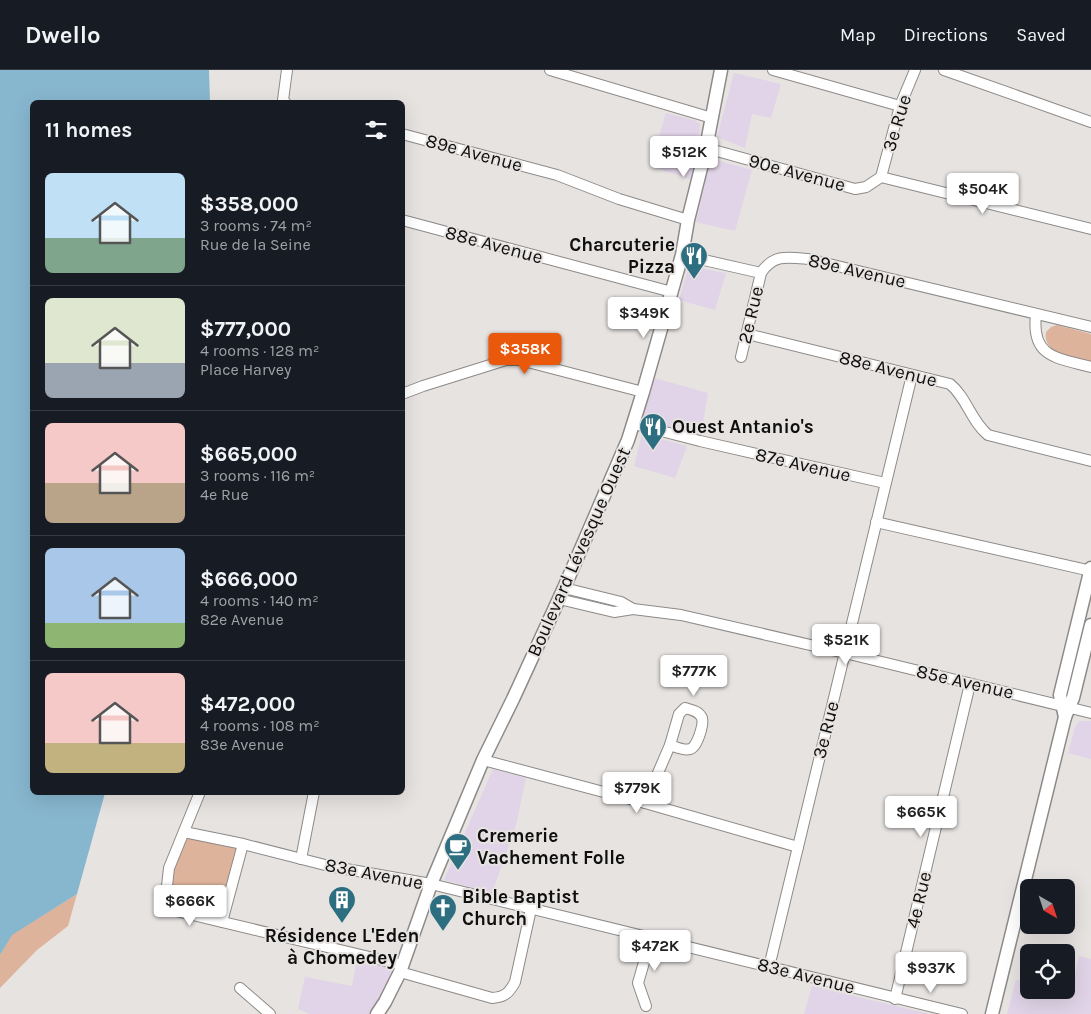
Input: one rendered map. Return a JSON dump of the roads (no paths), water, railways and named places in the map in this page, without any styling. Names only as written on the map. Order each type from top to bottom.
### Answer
[{"type":"street","points":[[283,100],[287,70]]},
{"type":"street","points":[[550,70],[712,118]]},
{"type":"street","name":"Boulevard Lévesque Ouest","points":[[377,1014],[402,968],[431,884],[482,760],[513,700],[561,594],[616,472],[634,424],[682,255],[688,220],[706,148],[722,70]]},
{"type":"street","points":[[772,70],[805,75],[900,106]]},
{"type":"street","name":"3e Rue","points":[[881,177],[900,106],[915,70]]},
{"type":"street","points":[[944,70],[1091,122]]},
{"type":"street","name":"89e Avenue","points":[[405,135],[557,175],[619,200],[688,220]]},
{"type":"street","name":"90e Avenue","points":[[706,148],[855,189],[866,187],[881,177]]},
{"type":"street","points":[[881,177],[1091,229]]},
{"type":"street","name":"88e Avenue","points":[[405,221],[672,292]]},
{"type":"street","points":[[682,255],[761,273]]},
{"type":"street","name":"89e Avenue","points":[[761,273],[766,264],[774,259],[808,259],[1091,327]]},
{"type":"street","name":"2e Rue","points":[[741,357],[761,273]]},
{"type":"street","points":[[1036,314],[1038,337],[1044,351],[1056,358],[1091,366]]},
{"type":"street","name":"88e Avenue","points":[[747,334],[950,384],[957,390],[979,427],[988,435],[1091,460]]},
{"type":"street","points":[[405,393],[506,360],[520,360],[644,392]]},
{"type":"street","name":"3e Rue","points":[[769,967],[912,375]]},
{"type":"street","name":"87e Avenue","points":[[634,424],[885,483]]},
{"type":"street","points":[[876,522],[1091,570],[1060,694],[1065,710]]},
{"type":"street","name":"85e Avenue","points":[[561,594],[620,602],[633,609],[681,615],[845,652],[1065,710],[1091,713]]},
{"type":"street","points":[[992,1014],[1065,710],[1073,698],[1091,625]]},
{"type":"street","name":"4e Rue","points":[[895,998],[970,684]]},
{"type":"street","points":[[645,803],[670,745]]},
{"type":"street","points":[[482,760],[645,803],[798,847]]},
{"type":"street","points":[[199,795],[169,868],[166,895],[172,910],[402,968],[492,998],[503,997],[510,991],[515,982],[531,909]]},
{"type":"street","points":[[301,859],[313,795]]},
{"type":"street","name":"83e Avenue","points":[[184,832],[243,844],[328,866],[431,884],[962,1014]]},
{"type":"street","points":[[222,922],[243,844]]},
{"type":"street","points":[[646,1006],[638,983],[651,938]]},
{"type":"street","points":[[240,988],[270,1014]]},
{"type":"water","points":[[0,70],[209,70],[210,100],[30,100],[30,795],[104,795],[77,894],[12,935],[0,955]]},
{"type":"place","name":"Charcuterie Pizza","points":[[694,280]]},
{"type":"place","name":"Ouest Antanio's","points":[[653,451]]},
{"type":"place","name":"Cremerie Vachement Folle","points":[[458,871]]},
{"type":"place","name":"Résidence L'Eden à Chomedey","points":[[342,924]]},
{"type":"place","name":"Bible Baptist Church","points":[[443,932]]}]
